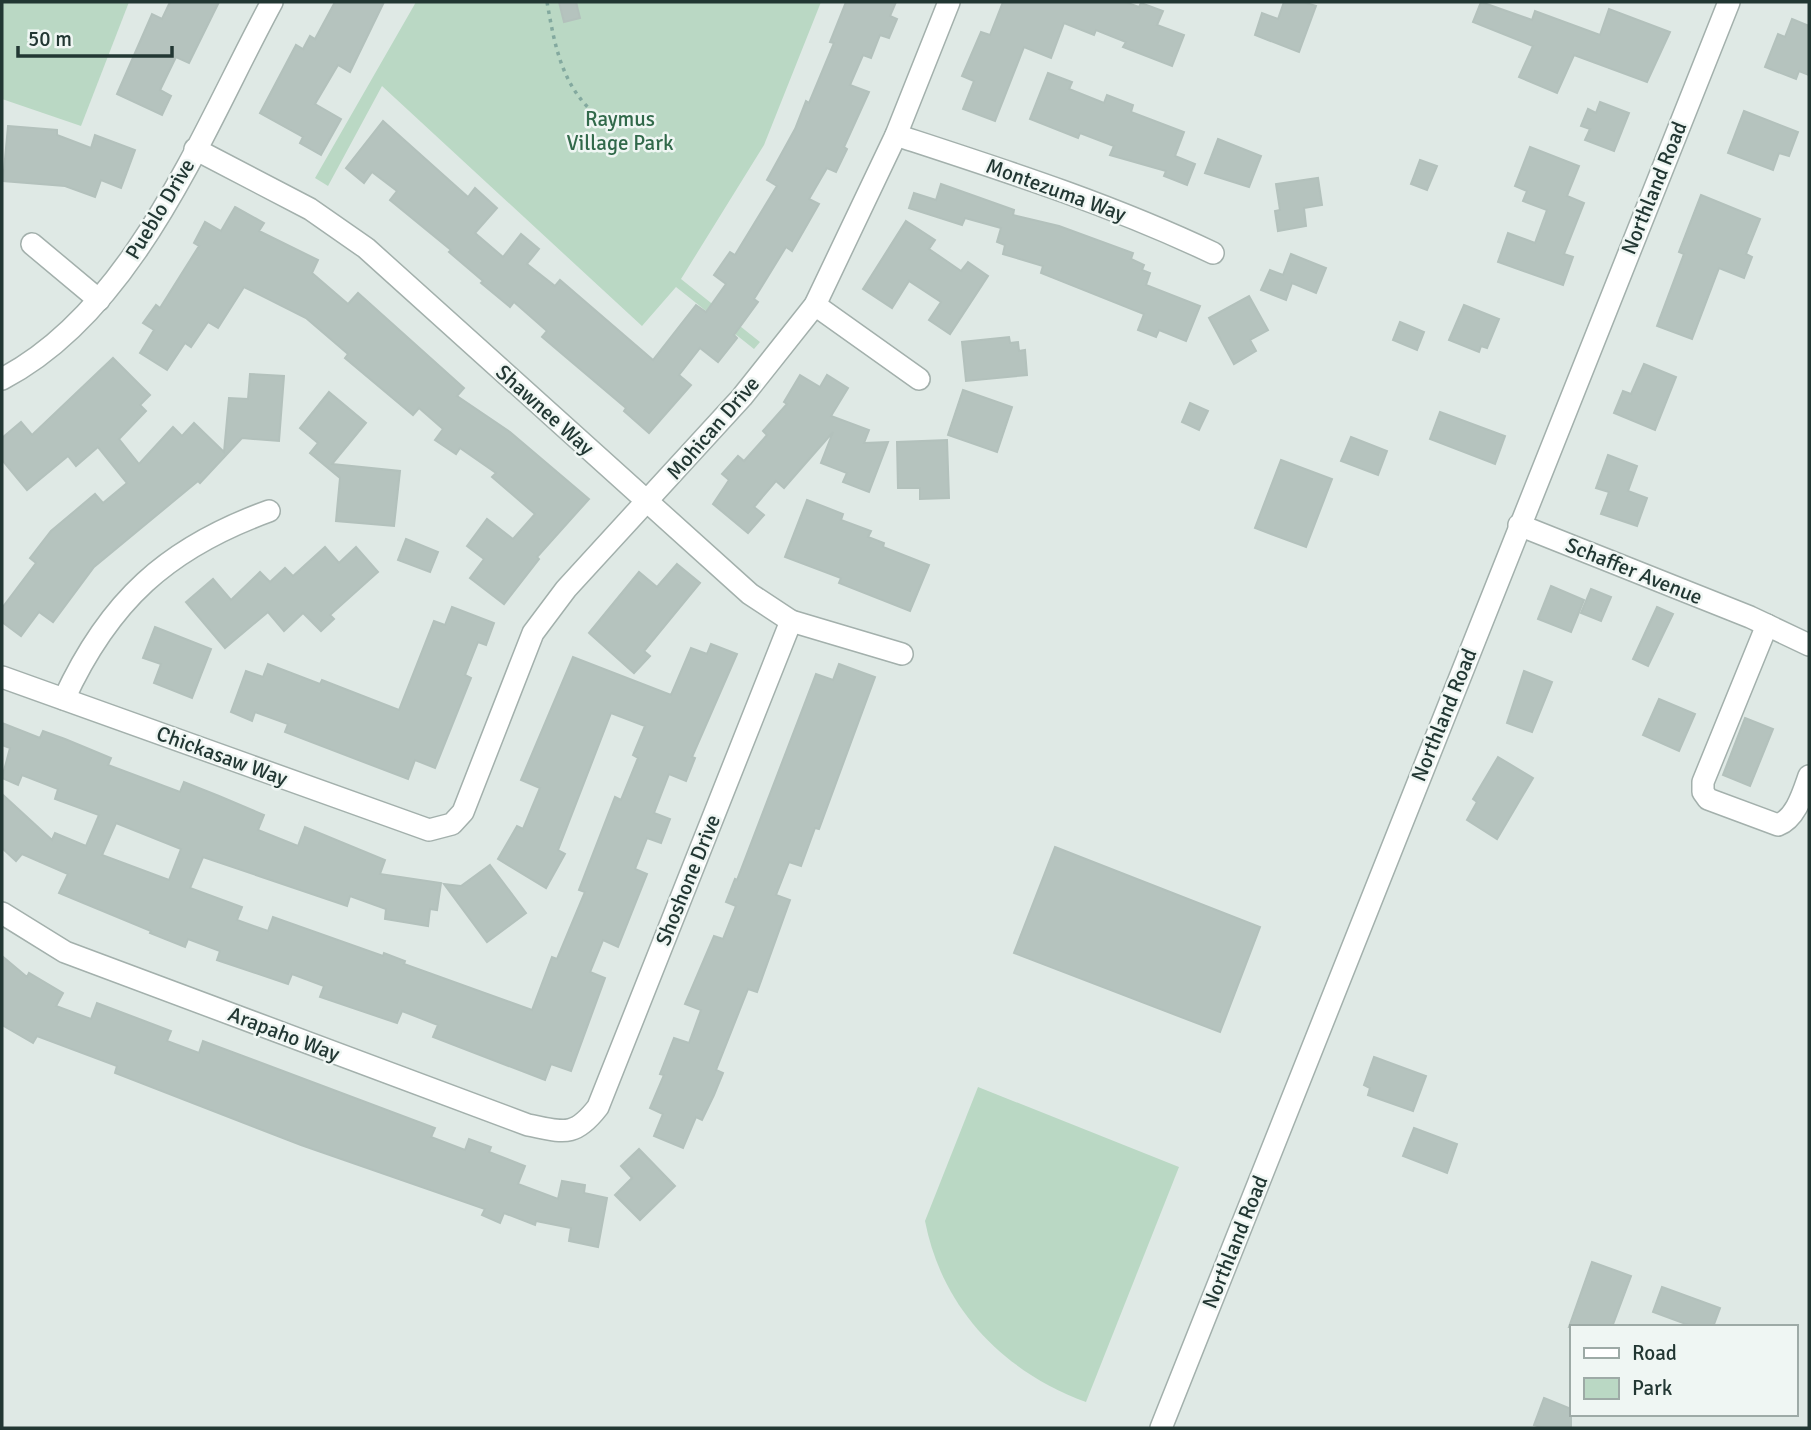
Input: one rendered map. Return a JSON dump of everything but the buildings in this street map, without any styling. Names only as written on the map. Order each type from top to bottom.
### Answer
[{"type":"street","name":"Pueblo Drive","points":[[2,379],[24,367],[58,341],[99,300],[134,256],[195,149],[272,2]]},
{"type":"street","name":"Mohican Drive","points":[[442,829],[452,824],[463,812],[533,634],[566,589],[742,397],[815,305],[896,135],[949,2]]},
{"type":"street","name":"Northland Road","points":[[1161,1428],[1729,2]]},
{"type":"street","name":"Montezuma Way","points":[[896,135],[1030,179],[1157,226],[1213,253]]},
{"type":"street","name":"Shawnee Way","points":[[195,149],[310,209],[366,248],[750,594],[791,621],[902,654]]},
{"type":"street","points":[[32,244],[99,300]]},
{"type":"street","points":[[815,305],[919,379]]},
{"type":"street","points":[[64,699],[103,628],[133,592],[174,559],[226,527],[269,511]]},
{"type":"street","name":"Schaffer Avenue","points":[[1519,525],[1758,621],[1809,645]]},
{"type":"street","name":"Shoshone Drive","points":[[575,1130],[584,1125],[598,1107],[791,621]]},
{"type":"street","points":[[1758,621],[1703,782],[1703,792],[1708,799],[1777,825],[1786,822],[1797,806],[1809,776]]},
{"type":"street","name":"Chickasaw Way","points":[[2,677],[429,830],[442,829]]},
{"type":"street","name":"Arapaho Way","points":[[2,913],[65,952],[528,1125],[563,1132],[575,1130]]},
{"type":"path","points":[[547,2],[563,72],[587,108],[601,119]]},
{"type":"green space","points":[[2,2],[129,2],[81,126],[2,99]]},
{"type":"green space","name":"Raymus Village Park","points":[[416,2],[821,2],[764,145],[681,279],[760,342],[754,349],[676,287],[642,326],[382,86],[328,186],[315,178]]},
{"type":"green space","points":[[978,1087],[1179,1167],[1086,1402],[1029,1373],[1004,1355],[981,1333],[962,1309],[933,1253],[925,1221]]}]
